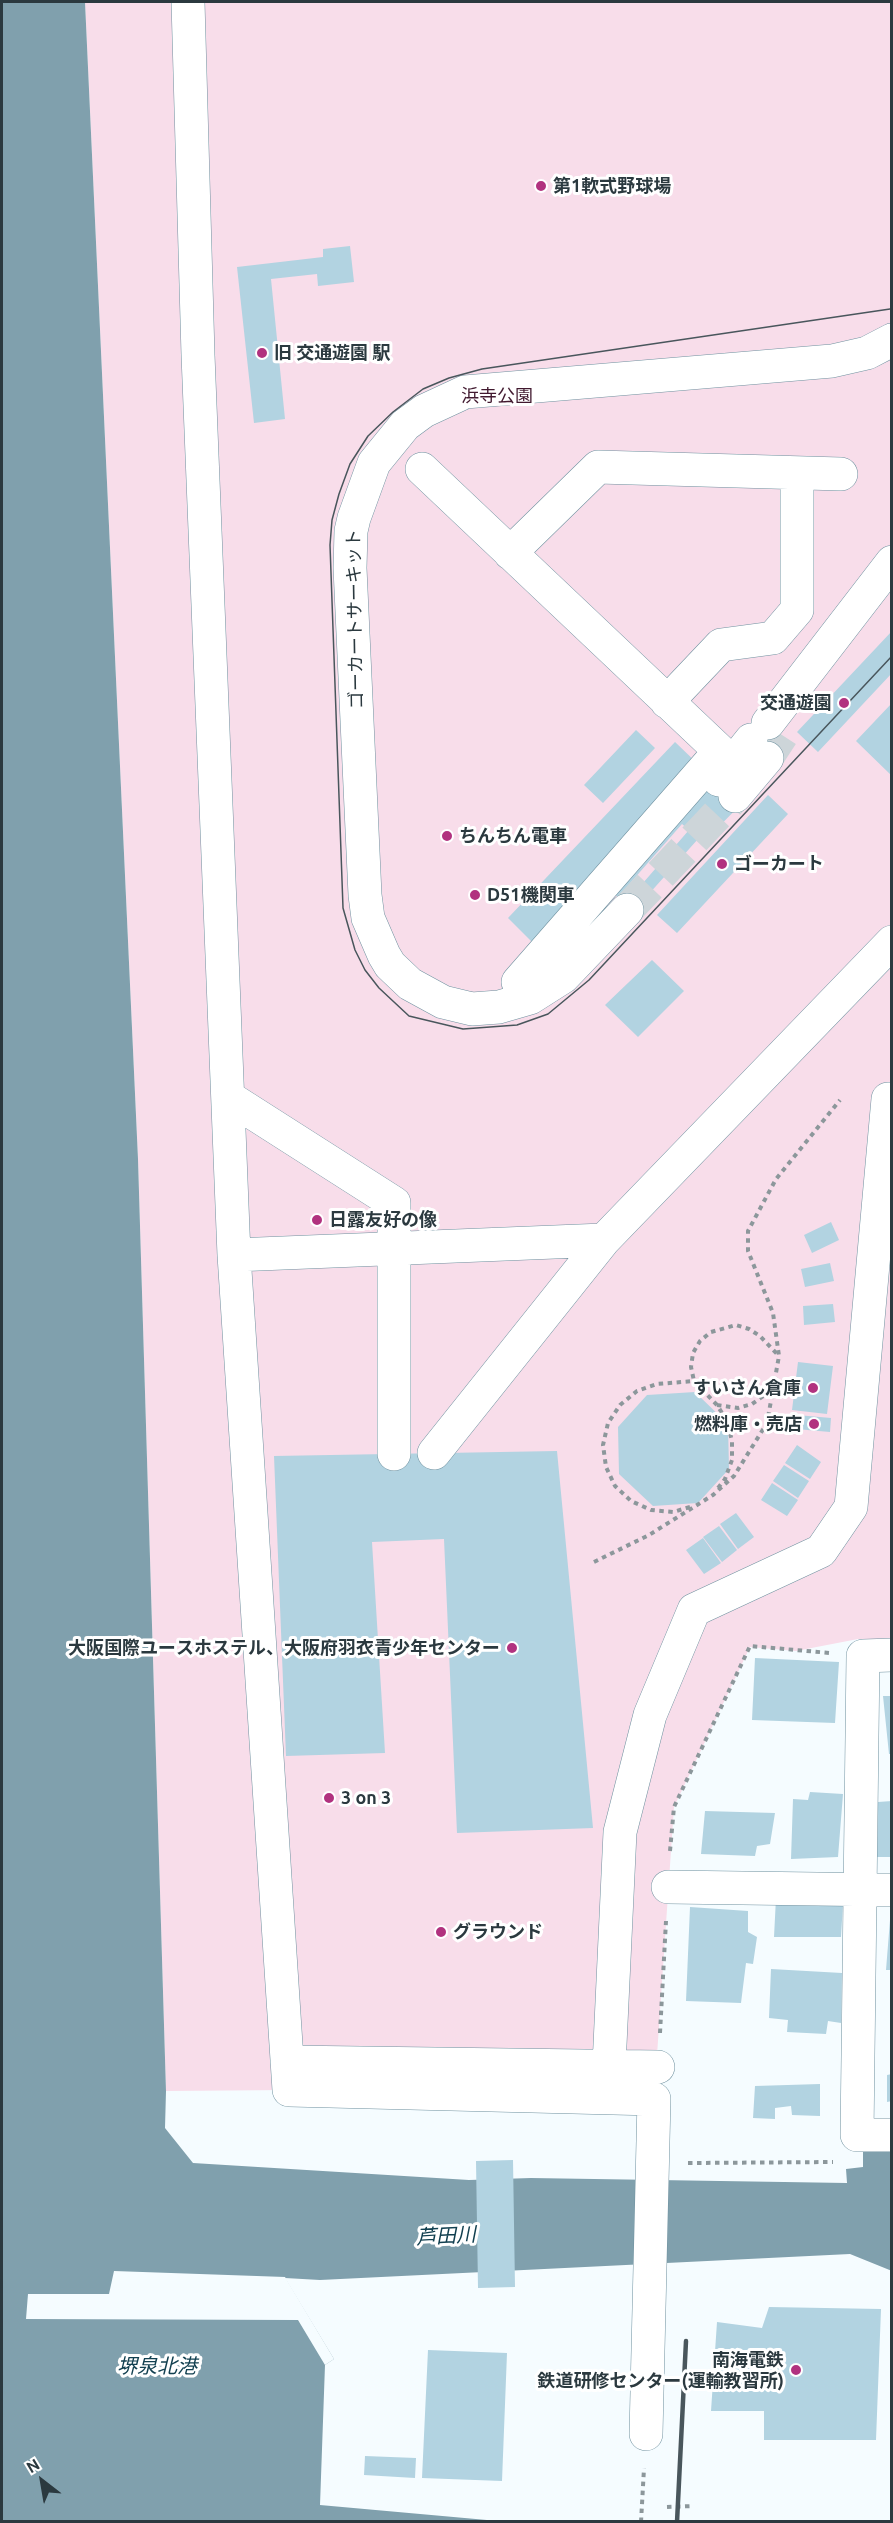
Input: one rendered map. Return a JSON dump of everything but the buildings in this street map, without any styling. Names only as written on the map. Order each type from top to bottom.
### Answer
[{"type":"street","points":[[188,2],[198,355],[234,1255],[289,2090],[654,2099],[646,2434]]},
{"type":"street","name":"ゴーカートサーキット","points":[[891,340],[867,353],[792,374],[488,409],[454,420],[436,429],[396,465],[375,512],[370,552],[383,898],[388,919],[400,942],[425,971],[450,984],[477,989],[518,982],[548,965],[619,901],[563,977],[544,991],[514,1004],[472,1009],[443,1002],[419,990],[390,965],[377,942],[368,918],[365,895],[350,568],[351,531],[359,499],[374,463],[405,425],[424,411],[465,392],[792,374],[840,378],[874,366],[891,355]]},
{"type":"street","points":[[510,553],[598,467],[841,474]]},
{"type":"street","points":[[422,469],[720,751],[518,982]]},
{"type":"street","points":[[667,702],[721,645],[773,638],[797,610],[797,473]]},
{"type":"street","points":[[767,739],[891,562]]},
{"type":"street","points":[[727,788],[891,595]]},
{"type":"street","points":[[434,1453],[604,1240],[891,942]]},
{"type":"street","points":[[228,1097],[394,1203],[393,1454]]},
{"type":"street","points":[[609,2066],[620,1832],[650,1715],[694,1610],[821,1551],[851,1507],[888,1099]]},
{"type":"street","points":[[234,1255],[604,1240]]},
{"type":"street","points":[[877,1655],[859,1890],[857,2135],[891,2134]]},
{"type":"street","points":[[668,1887],[891,1890]]},
{"type":"street","points":[[287,2062],[658,2067]]},
{"type":"path","points":[[594,1562],[649,1535],[713,1495],[734,1476],[767,1423],[779,1356],[773,1313],[748,1251],[748,1231],[776,1179],[840,1100]]},
{"type":"path","points":[[694,1381],[657,1384],[637,1391],[620,1405],[608,1423],[603,1445],[606,1467],[615,1486],[631,1501],[651,1510],[673,1512],[694,1506],[713,1495],[725,1479],[732,1460],[732,1441],[727,1422],[717,1405],[694,1381],[691,1367],[693,1353],[700,1341],[711,1332],[736,1325],[749,1329],[770,1344],[779,1356]]},
{"type":"path","points":[[717,1405],[738,1408],[752,1404],[773,1389]]},
{"type":"path","points":[[658,2067],[674,1806],[750,1646],[877,1655]]},
{"type":"path","points":[[653,2163],[843,2162]]},
{"type":"path","points":[[641,2522],[646,2434]]},
{"type":"path","points":[[667,2507],[693,2506]]},
{"type":"green space","name":"浜寺公園","points":[[85,2],[891,2],[891,1639],[858,1639],[796,1651],[750,1647],[674,1807],[654,2099],[289,2090],[166,2091],[138,1159]]},
{"type":"water","name":"堺泉北港","points":[[2,2],[85,2],[138,1159],[166,2091],[165,2128],[193,2163],[469,2180],[531,2178],[847,2183],[846,2169],[863,2167],[863,2150],[891,2150],[892,2271],[850,2254],[320,2280],[285,2278],[334,2359],[325,2365],[320,2505],[498,2521],[2,2522]]},
{"type":"pier","points":[[114,2271],[285,2277],[334,2359],[325,2365],[298,2320],[26,2319],[28,2294],[109,2294]]},
{"type":"tunnel","points":[[767,758],[782,735]]},
{"type":"tunnel","points":[[627,910],[735,796]]},
{"type":"tram line","points":[[890,309],[482,369],[449,378],[423,389],[393,412],[368,436],[350,464],[339,494],[332,520],[330,545],[343,908],[355,950],[365,970],[379,988],[409,1016],[463,1029],[517,1025],[548,1014],[589,980],[892,656]]},
{"type":"railway","points":[[677,2522],[686,2341]]},
{"type":"place","name":"第1軟式野球場","points":[[541,186]]},
{"type":"place","name":"旧 交通遊園 駅","points":[[262,353]]},
{"type":"place","name":"交通遊園","points":[[844,703]]},
{"type":"place","name":"ちんちん電車","points":[[447,836]]},
{"type":"place","name":"ゴーカート","points":[[722,864]]},
{"type":"place","name":"D51機関車","points":[[475,895]]},
{"type":"place","name":"日露友好の像","points":[[317,1220]]},
{"type":"place","name":"すいさん倉庫","points":[[813,1388]]},
{"type":"place","name":"燃料庫・売店","points":[[814,1424]]},
{"type":"place","name":"大阪国際ユースホステル、大阪府羽衣青少年センター","points":[[512,1648]]},
{"type":"place","name":"3 on 3","points":[[329,1798]]},
{"type":"place","name":"グラウンド","points":[[441,1932]]},
{"type":"place","name":"南海電鉄 鉄道研修センター(運輸教習所)","points":[[796,2370]]},
{"type":"water label","name":"芦田川","points":[[446,2236]]}]
